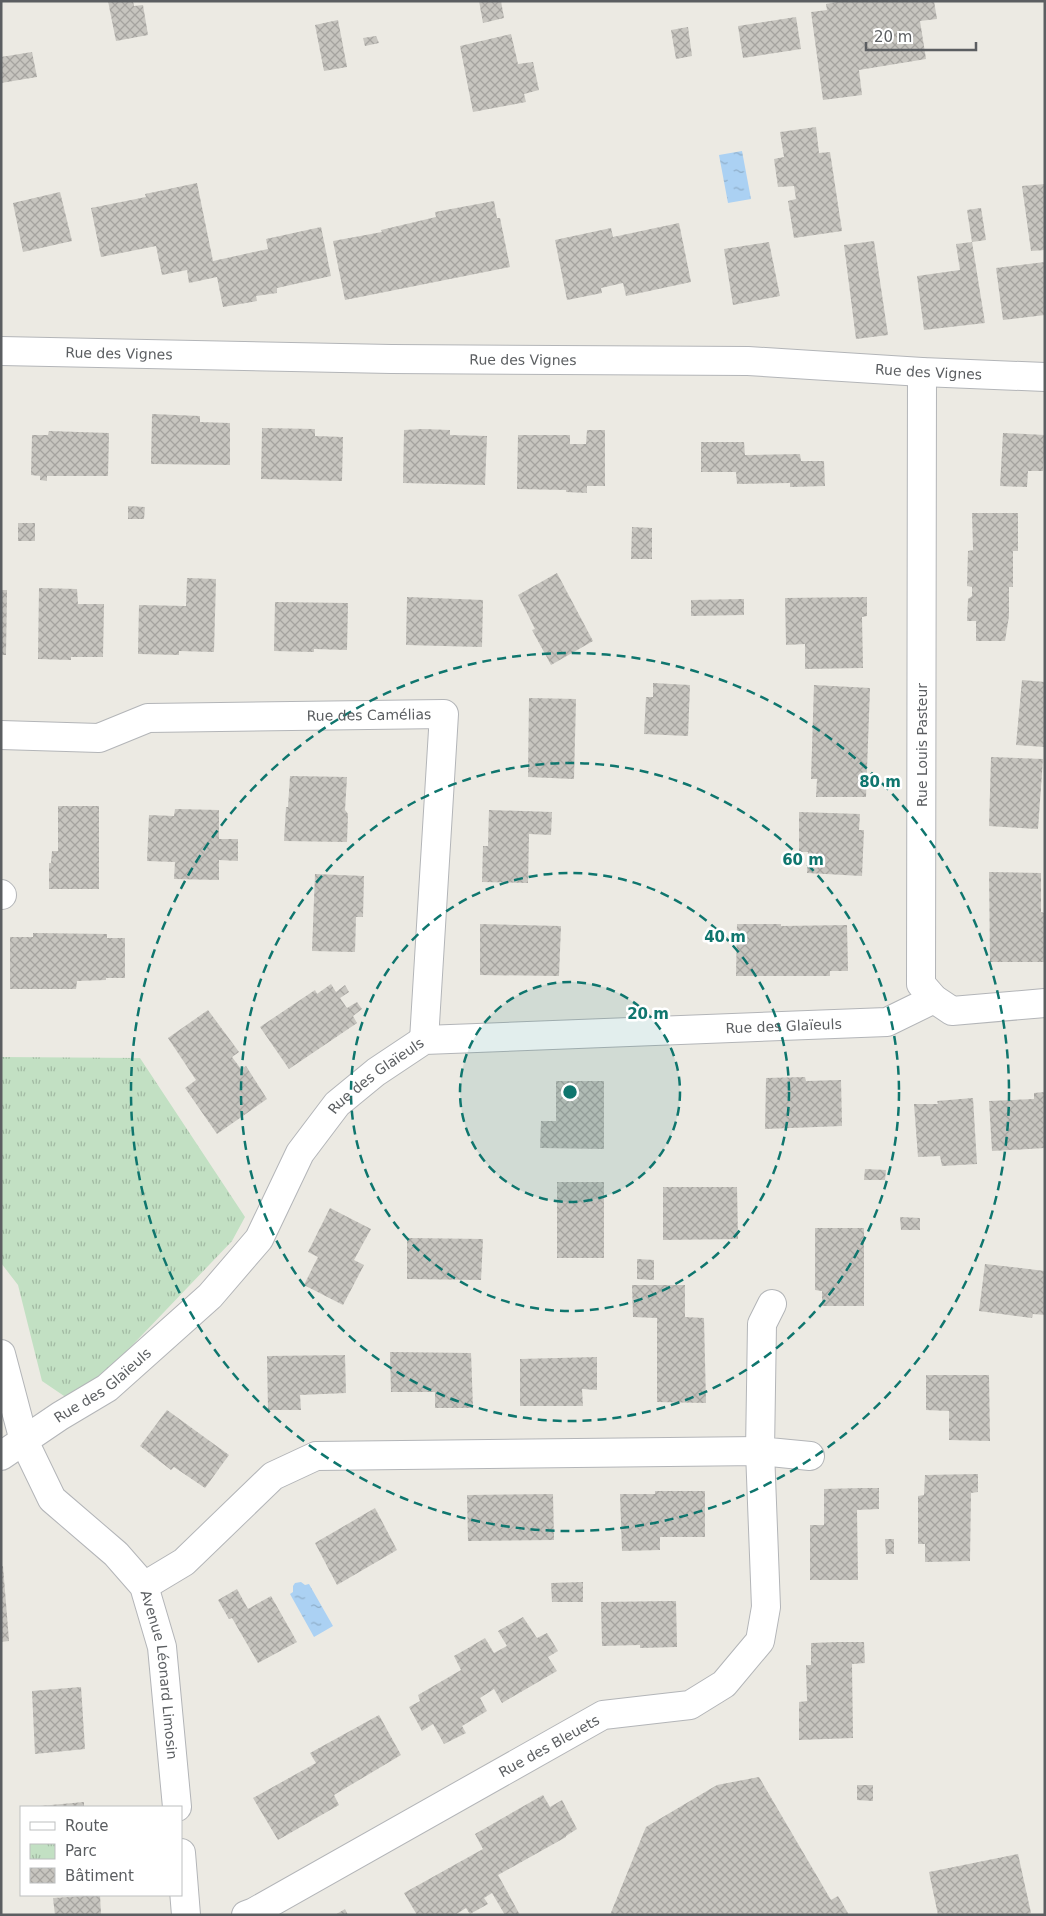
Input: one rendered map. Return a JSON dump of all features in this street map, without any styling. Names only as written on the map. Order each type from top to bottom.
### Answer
[{"type":"street","name":"Rue des Vignes","points":[[1,351],[380,358],[748,361],[922,372],[1045,377]]},
{"type":"street","name":"Rue Louis Pasteur","points":[[922,372],[921,984],[934,999]]},
{"type":"street","name":"Rue des Camélias","points":[[1,735],[99,738],[148,718],[444,714],[424,1040]]},
{"type":"street","points":[[934,999],[952,1010],[1045,1004]]},
{"type":"street","name":"Rue des Glaïeuls","points":[[1,1456],[60,1416],[107,1388],[210,1296],[259,1239],[300,1153],[338,1104],[376,1072],[424,1040],[887,1022],[934,999]]},
{"type":"street","name":"Rue des Bleuets","points":[[246,1915],[603,1715],[690,1705],[724,1684],[760,1641],[766,1607],[760,1451],[762,1324],[772,1304]]},
{"type":"street","name":"Avenue Léonard Limosin","points":[[1,1354],[24,1441],[52,1498],[116,1554],[144,1586],[162,1647],[177,1806]]},
{"type":"street","points":[[144,1586],[184,1562],[273,1476],[316,1456],[760,1451],[810,1456]]},
{"type":"street","points":[[182,1865],[186,1915]]},
{"type":"green space","points":[[1,1057],[140,1058],[245,1217],[232,1241],[99,1380],[70,1400],[42,1381],[18,1285],[1,1263]]},
{"type":"water","points":[[742,151],[751,199],[728,203],[719,155]]},
{"type":"water","points":[[301,1582],[305,1585],[309,1584],[333,1626],[314,1637],[290,1594],[293,1592],[295,1583]]},
{"type":"building","points":[[108,1],[133,1],[134,6],[143,5],[148,35],[116,41]]},
{"type":"building","points":[[479,1],[501,1],[504,18],[483,23]]},
{"type":"building","points":[[841,1],[934,1],[937,19],[920,21],[926,59],[859,70],[862,95],[823,100],[811,12],[827,10],[826,4]]},
{"type":"building","points":[[796,17],[801,49],[743,58],[738,26]]},
{"type":"building","points":[[338,20],[347,67],[324,71],[315,25]]},
{"type":"building","points":[[688,27],[692,56],[676,59],[671,30]]},
{"type":"building","points":[[511,34],[518,64],[533,62],[539,90],[524,94],[526,102],[473,112],[460,46]]},
{"type":"building","points":[[376,36],[379,43],[365,46],[363,38]]},
{"type":"building","points":[[32,52],[37,77],[1,83],[1,57]]},
{"type":"building","points":[[816,127],[819,153],[830,152],[842,231],[794,238],[788,201],[796,199],[794,186],[778,187],[774,159],[784,157],[780,132]]},
{"type":"building","points":[[197,183],[213,261],[268,249],[266,239],[321,227],[331,276],[277,288],[277,293],[256,296],[257,301],[223,307],[217,277],[189,283],[187,270],[162,275],[156,246],[101,257],[91,208],[146,197],[145,194]]},
{"type":"building","points":[[1045,184],[1045,250],[1031,251],[1022,186]]},
{"type":"building","points":[[60,192],[72,241],[23,252],[13,203]]},
{"type":"building","points":[[494,201],[497,218],[500,218],[510,267],[345,300],[333,241],[382,232],[381,230],[436,217],[435,212]]},
{"type":"building","points":[[981,208],[986,240],[972,242],[967,210]]},
{"type":"building","points":[[679,223],[691,282],[626,296],[623,283],[601,288],[602,293],[567,300],[555,240],[611,228],[613,237]]},
{"type":"building","points":[[874,241],[888,335],[856,339],[844,245]]},
{"type":"building","points":[[769,242],[780,296],[733,305],[724,249]]},
{"type":"building","points":[[972,242],[985,323],[924,330],[917,276],[960,270],[956,244]]},
{"type":"building","points":[[1045,262],[1045,315],[1003,320],[996,268]]},
{"type":"building","points":[[152,414],[200,416],[200,422],[230,423],[230,465],[151,464]]},
{"type":"building","points":[[262,428],[315,429],[315,436],[343,437],[342,481],[261,479]]},
{"type":"building","points":[[404,430],[450,430],[450,435],[487,436],[485,485],[403,483]]},
{"type":"building","points":[[587,430],[605,430],[605,486],[587,486],[587,493],[566,492],[566,490],[517,489],[518,435],[570,435],[570,444],[586,444]]},
{"type":"building","points":[[49,431],[109,433],[108,476],[47,476],[47,481],[40,480],[40,476],[31,475],[32,435],[48,435]]},
{"type":"building","points":[[1003,433],[1045,435],[1043,471],[1028,471],[1027,487],[1000,486]]},
{"type":"building","points":[[701,442],[744,442],[745,455],[800,454],[801,461],[824,461],[825,486],[790,487],[790,483],[737,484],[736,472],[701,472]]},
{"type":"building","points":[[128,506],[145,507],[144,519],[128,519]]},
{"type":"building","points":[[972,513],[1018,513],[1018,551],[1013,551],[1013,587],[1009,587],[1009,616],[1005,641],[976,641],[976,621],[967,621],[968,599],[972,596],[972,587],[967,586],[968,551],[973,550]]},
{"type":"building","points":[[18,523],[35,523],[35,541],[18,541]]},
{"type":"building","points":[[632,527],[652,528],[652,559],[631,559]]},
{"type":"building","points":[[557,573],[593,641],[551,665],[532,630],[535,629],[518,595]]},
{"type":"building","points":[[187,578],[216,579],[214,652],[179,651],[179,655],[138,654],[139,605],[186,606]]},
{"type":"building","points":[[39,588],[77,589],[78,604],[104,604],[103,657],[71,657],[71,660],[38,659]]},
{"type":"building","points":[[1,590],[7,590],[6,655],[1,655]]},
{"type":"building","points":[[407,597],[483,600],[482,647],[406,645]]},
{"type":"building","points":[[867,597],[867,616],[862,617],[863,668],[805,669],[805,644],[786,645],[785,598]]},
{"type":"building","points":[[744,599],[744,615],[691,616],[691,600]]},
{"type":"building","points":[[275,602],[348,603],[347,650],[314,649],[314,652],[274,651]]},
{"type":"building","points":[[1022,680],[1045,682],[1045,747],[1016,745]]},
{"type":"building","points":[[653,683],[690,685],[688,736],[644,734],[646,697],[653,697]]},
{"type":"building","points":[[814,685],[870,688],[866,797],[816,797],[817,779],[811,779]]},
{"type":"building","points":[[529,698],[576,699],[574,779],[528,777]]},
{"type":"building","points":[[991,757],[1043,759],[1038,829],[989,826]]},
{"type":"building","points":[[290,776],[347,777],[345,810],[348,814],[347,842],[284,841]]},
{"type":"building","points":[[58,806],[99,806],[99,889],[49,889],[49,863],[51,863],[52,851],[58,851]]},
{"type":"building","points":[[175,809],[219,810],[219,839],[238,839],[238,861],[219,860],[219,880],[174,879],[175,862],[147,861],[149,815],[174,816]]},
{"type":"building","points":[[489,810],[552,812],[551,835],[529,834],[528,883],[482,882],[483,846],[488,846]]},
{"type":"building","points":[[799,812],[860,814],[859,830],[864,830],[862,876],[807,873],[808,852],[799,852]]},
{"type":"building","points":[[989,872],[1041,873],[1041,912],[1045,913],[1045,962],[990,962]]},
{"type":"building","points":[[315,874],[364,876],[363,917],[356,917],[355,952],[312,951]]},
{"type":"building","points":[[480,924],[561,926],[559,976],[480,975]]},
{"type":"building","points":[[737,924],[781,924],[781,926],[847,925],[848,971],[830,971],[830,976],[736,976]]},
{"type":"building","points":[[33,933],[107,934],[107,938],[125,938],[125,978],[77,981],[76,989],[10,989],[10,937],[33,937]]},
{"type":"building","points":[[331,984],[336,992],[345,985],[349,992],[340,998],[347,1008],[357,1002],[362,1009],[353,1016],[357,1023],[289,1069],[260,1027],[315,990],[317,994]]},
{"type":"building","points":[[208,1010],[239,1052],[232,1057],[241,1069],[246,1066],[267,1099],[217,1134],[185,1088],[196,1080],[168,1038]]},
{"type":"building","points":[[805,1077],[806,1081],[841,1080],[842,1126],[765,1129],[766,1078]]},
{"type":"building","points":[[556,1081],[604,1081],[604,1149],[540,1148],[541,1121],[556,1121]]},
{"type":"building","points":[[1045,1092],[1045,1148],[992,1151],[989,1101],[1034,1099],[1034,1093]]},
{"type":"building","points":[[973,1098],[977,1164],[942,1166],[940,1156],[918,1157],[914,1104],[938,1104],[937,1101]]},
{"type":"building","points":[[865,1169],[886,1170],[885,1180],[864,1180]]},
{"type":"building","points":[[557,1182],[604,1182],[604,1258],[557,1258]]},
{"type":"building","points":[[663,1187],[737,1187],[738,1239],[663,1240]]},
{"type":"building","points":[[330,1208],[371,1229],[354,1260],[364,1265],[343,1305],[304,1285],[318,1257],[308,1252]]},
{"type":"building","points":[[900,1217],[920,1218],[920,1230],[901,1230]]},
{"type":"building","points":[[815,1228],[864,1228],[864,1306],[822,1306],[822,1291],[815,1290]]},
{"type":"building","points":[[407,1238],[483,1239],[481,1280],[407,1279]]},
{"type":"building","points":[[637,1259],[654,1260],[654,1280],[637,1279]]},
{"type":"building","points":[[985,1264],[1045,1271],[1045,1315],[1033,1314],[1032,1318],[979,1311]]},
{"type":"building","points":[[632,1285],[685,1285],[685,1317],[704,1318],[706,1403],[657,1402],[657,1318],[633,1317]]},
{"type":"building","points":[[390,1352],[471,1353],[473,1408],[435,1408],[435,1392],[391,1392]]},
{"type":"building","points":[[345,1355],[346,1393],[300,1395],[301,1410],[268,1410],[267,1356]]},
{"type":"building","points":[[597,1357],[597,1390],[582,1389],[583,1406],[520,1406],[520,1359]]},
{"type":"building","points":[[926,1375],[989,1375],[990,1441],[949,1440],[949,1411],[926,1410]]},
{"type":"building","points":[[167,1410],[229,1455],[205,1488],[174,1467],[171,1470],[140,1446]]},
{"type":"building","points":[[978,1474],[978,1492],[971,1493],[970,1561],[925,1562],[925,1544],[918,1544],[918,1496],[924,1495],[925,1475]]},
{"type":"building","points":[[879,1488],[879,1509],[857,1510],[858,1580],[810,1580],[810,1525],[824,1525],[824,1489]]},
{"type":"building","points":[[655,1491],[705,1491],[705,1537],[660,1537],[660,1550],[622,1551],[620,1494],[655,1494]]},
{"type":"building","points":[[553,1494],[554,1540],[468,1541],[467,1495]]},
{"type":"building","points":[[375,1508],[397,1550],[337,1585],[315,1543]]},
{"type":"building","points":[[885,1539],[894,1539],[894,1554],[886,1554]]},
{"type":"building","points":[[1,1566],[3,1566],[9,1641],[1,1642]]},
{"type":"building","points":[[583,1582],[583,1602],[552,1602],[551,1583]]},
{"type":"building","points":[[237,1589],[248,1609],[271,1596],[297,1642],[258,1663],[232,1618],[229,1619],[218,1600]]},
{"type":"building","points":[[676,1601],[677,1647],[640,1648],[640,1645],[602,1646],[601,1602]]},
{"type":"building","points":[[523,1617],[537,1638],[547,1633],[558,1651],[548,1657],[557,1671],[502,1703],[494,1689],[480,1698],[487,1711],[462,1726],[466,1733],[444,1744],[433,1724],[422,1731],[409,1707],[420,1701],[418,1695],[461,1670],[454,1656],[485,1638],[494,1653],[507,1646],[498,1631]]},
{"type":"building","points":[[864,1642],[865,1663],[852,1664],[853,1738],[799,1740],[799,1702],[807,1701],[806,1665],[811,1665],[811,1643]]},
{"type":"building","points":[[81,1687],[85,1749],[35,1754],[32,1691]]},
{"type":"building","points":[[379,1715],[401,1755],[334,1795],[339,1805],[278,1840],[253,1798],[316,1763],[310,1753]]},
{"type":"building","points":[[759,1777],[831,1900],[838,1896],[849,1915],[610,1915],[646,1827],[717,1785]]},
{"type":"building","points":[[857,1785],[873,1785],[873,1801],[857,1800]]},
{"type":"building","points":[[543,1795],[550,1807],[562,1800],[577,1829],[498,1875],[520,1915],[505,1915],[492,1893],[484,1898],[488,1904],[470,1914],[466,1908],[455,1915],[417,1915],[404,1893],[483,1849],[475,1834]]},
{"type":"building","points":[[84,1802],[84,1806],[40,1806]]},
{"type":"building","points":[[1018,1854],[1031,1913],[1023,1915],[938,1915],[929,1872]]},
{"type":"building","points":[[100,1896],[101,1915],[55,1915],[53,1898]]},
{"type":"building","points":[[345,1909],[348,1915],[335,1915]]}]
